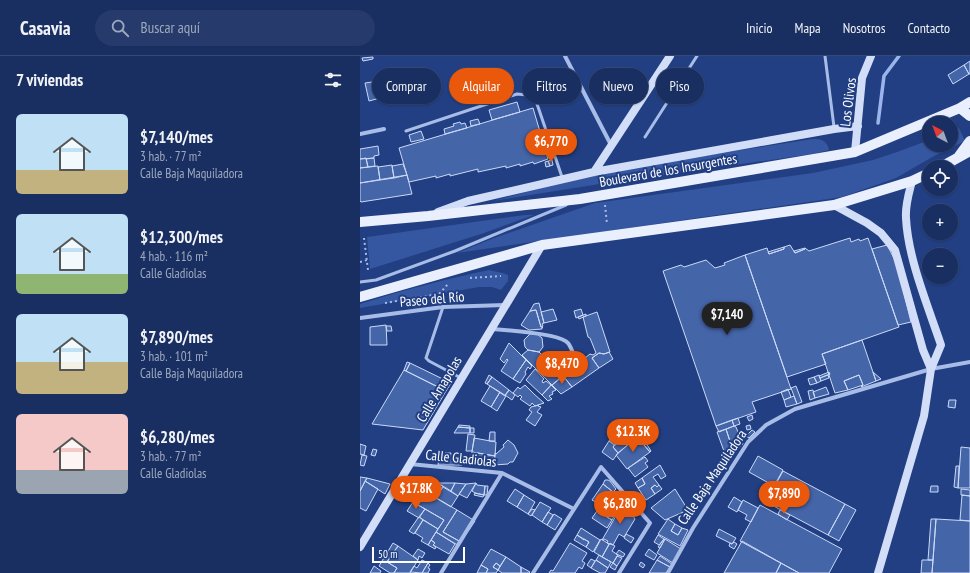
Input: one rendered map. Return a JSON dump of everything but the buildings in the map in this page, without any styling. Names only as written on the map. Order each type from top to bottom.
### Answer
[{"type":"main road","name":"Boulevard de los Insurgentes","points":[[360,222],[580,199],[856,152],[960,108],[970,102]]},
{"type":"main road","points":[[960,108],[970,116]]},
{"type":"main road","points":[[955,160],[970,141]]},
{"type":"main road","points":[[955,160],[970,152]]},
{"type":"main road","points":[[360,297],[542,245],[834,205],[912,181],[922,176]]},
{"type":"street","points":[[565,56],[611,145]]},
{"type":"street","points":[[594,172],[670,56]]},
{"type":"street","name":"Los Olivos","points":[[856,152],[862,78],[871,56]]},
{"type":"street","points":[[428,216],[468,201],[594,172],[858,126]]},
{"type":"street","points":[[360,134],[384,129]]},
{"type":"street","points":[[878,573],[924,416],[931,369],[941,345],[911,251],[906,217],[912,181]]},
{"type":"street","points":[[834,205],[867,223],[881,233],[895,250],[923,350],[931,369]]},
{"type":"street","name":"Calle Amapolas","points":[[360,547],[542,245]]},
{"type":"street","name":"Paseo del Río","points":[[360,318],[443,307],[506,305]]},
{"type":"street","points":[[492,328],[563,339],[568,344],[575,358]]},
{"type":"street","name":"Calle Baja Maquiladora","points":[[668,573],[693,528],[748,442],[766,425],[795,409],[931,369],[970,362]]},
{"type":"street","name":"Calle Gladiolas","points":[[409,464],[502,473],[574,509]]},
{"type":"street","points":[[532,573],[601,467],[650,523],[619,573]]},
{"type":"street","points":[[441,573],[502,473]]},
{"type":"lane","points":[[645,137],[697,56]]},
{"type":"lane","points":[[825,56],[834,129]]},
{"type":"lane","points":[[406,131],[517,94],[527,95],[536,101],[563,179]]},
{"type":"lane","points":[[360,282],[376,280],[455,251],[580,199]]},
{"type":"lane","points":[[443,307],[426,358],[429,362],[461,378]]},
{"type":"path","points":[[605,201],[607,224]]},
{"type":"path","points":[[364,238],[368,270]]},
{"type":"path","points":[[360,262],[367,260]]},
{"type":"path","points":[[467,278],[501,276]]},
{"type":"path","points":[[381,303],[439,294],[453,279]]},
{"type":"shaded area","points":[[958,128],[965,141],[958,144]]},
{"type":"shaded area","points":[[819,139],[825,142],[829,150],[813,154],[606,183],[493,201],[563,182],[670,161]]},
{"type":"shaded area","points":[[922,143],[922,152],[942,152],[927,160],[922,160],[922,163],[896,178],[842,197],[457,253],[494,238],[595,203],[813,173],[873,160]]},
{"type":"shaded area","points":[[534,215],[481,234],[370,269],[367,237]]},
{"type":"shaded area","points":[[489,270],[508,275],[508,281],[501,290],[492,287],[479,287],[360,308],[360,304],[392,294]]},
{"type":"waterway","points":[[878,123],[884,76],[899,56]]}]
